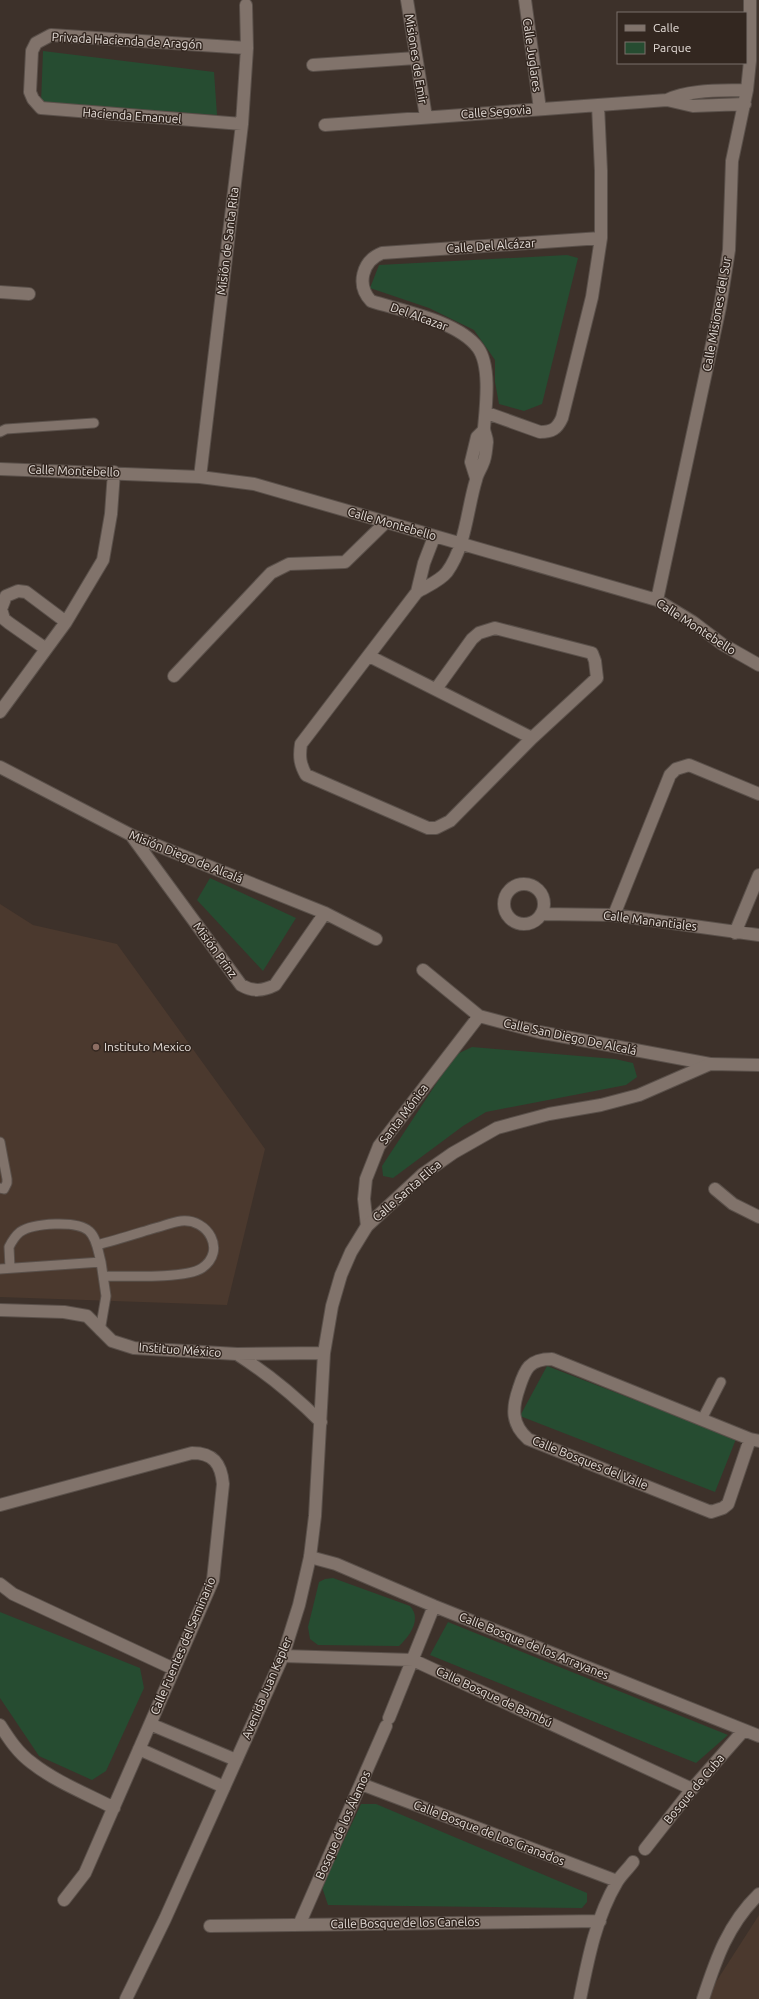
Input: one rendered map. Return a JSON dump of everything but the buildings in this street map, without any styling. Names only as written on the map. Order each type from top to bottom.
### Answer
[{"type":"street","name":"Misiones de Emir","points":[[407,0],[426,117]]},
{"type":"street","name":"Calle Juglares","points":[[525,0],[540,109]]},
{"type":"street","name":"Calle Misiones del Sur","points":[[657,600],[720,307],[729,250],[732,161],[735,141],[745,104],[750,60],[750,0]]},
{"type":"street","name":"Misión de Santa Rita","points":[[200,477],[242,124],[247,48],[246,5]]},
{"type":"street","name":"Privada Hacienda de Aragón","points":[[30,92],[32,51],[36,43],[51,35],[247,48]]},
{"type":"street","points":[[313,64],[416,58]]},
{"type":"street","name":"Calle Segovia","points":[[667,100],[675,96],[693,93],[747,90]]},
{"type":"street","name":"Hacienda Emanuel","points":[[30,92],[36,104],[46,109],[242,124]]},
{"type":"street","name":"Calle Segovia","points":[[325,125],[667,100],[694,106],[745,104]]},
{"type":"street","points":[[487,413],[540,432],[554,430],[562,418],[592,297],[601,238],[601,171],[598,105]]},
{"type":"street","name":"Calle Del Alcázar","points":[[382,253],[601,238]]},
{"type":"street","name":"Del Alcazar","points":[[382,253],[370,260],[365,267],[362,279],[366,295],[371,301],[444,324],[469,338],[478,349],[485,370],[487,413],[484,430],[477,437],[471,462],[476,478],[461,542],[446,573],[417,592]]},
{"type":"street","points":[[0,292],[29,294]]},
{"type":"street","name":"Calle Montebello","points":[[0,469],[114,472],[200,477],[254,484],[434,536],[461,542],[657,600],[693,622],[722,644],[759,666]]},
{"type":"street","points":[[0,712],[66,622],[103,560],[111,514],[114,472]]},
{"type":"street","points":[[174,676],[271,572],[289,564],[345,562],[386,522]]},
{"type":"street","points":[[434,536],[424,563],[417,592],[301,744],[299,756],[301,767],[306,775],[428,828],[436,828],[450,821],[532,738],[597,678],[595,661],[592,653],[495,628],[487,629],[472,639],[436,689]]},
{"type":"street","points":[[46,649],[4,619],[0,609],[6,596],[18,591],[26,592],[66,622]]},
{"type":"street","points":[[369,656],[532,738]]},
{"type":"street","points":[[614,915],[670,775],[676,768],[689,764],[759,794]]},
{"type":"street","name":"Misión Diego de Alcalá","points":[[0,767],[131,835],[324,913],[376,940]]},
{"type":"street","name":"Misión Prinz","points":[[131,835],[241,985],[248,989],[255,991],[266,990],[275,985],[324,913]]},
{"type":"street","points":[[735,933],[759,875]]},
{"type":"street","name":"Calle Manantiales","points":[[541,914],[614,915],[735,933],[759,935]]},
{"type":"street","name":"Calle San Diego De Alcalá","points":[[422,970],[479,1016],[539,1032],[710,1064],[759,1065]]},
{"type":"street","name":"Santa Mónica","points":[[367,1226],[364,1199],[366,1179],[379,1146],[479,1016]]},
{"type":"street","name":"Calle Santa Elisa","points":[[324,1353],[332,1306],[340,1275],[351,1252],[367,1226],[423,1174],[453,1153],[497,1128],[549,1114],[601,1105],[639,1095],[710,1064]]},
{"type":"street","points":[[715,1189],[733,1204],[759,1217]]},
{"type":"street","name":"Instituo México","points":[[0,1310],[77,1313],[91,1319],[100,1331],[112,1342],[134,1348],[237,1354],[324,1353]]},
{"type":"street","name":"Avenida Juan Kepler","points":[[126,1999],[165,1919],[283,1656],[299,1606],[310,1557],[315,1516],[324,1353]]},
{"type":"street","points":[[237,1354],[265,1372],[300,1400],[321,1422]]},
{"type":"street","name":"Calle Bosques del Valle","points":[[552,1359],[755,1440],[728,1504],[723,1508],[711,1512],[528,1439],[519,1428],[513,1404],[525,1371],[536,1361],[552,1359]]},
{"type":"street","name":"Calle Fuentes del Seminario","points":[[0,1505],[192,1453],[203,1453],[210,1457],[217,1464],[222,1473],[223,1484],[213,1580],[85,1873],[64,1900]]},
{"type":"street","name":"Calle Bosque de los Arrayanes","points":[[310,1557],[336,1564],[434,1606],[759,1736]]},
{"type":"street","points":[[0,1584],[13,1594],[174,1669]]},
{"type":"street","name":"Bosque de los Álamos","points":[[299,1924],[388,1722],[434,1606]]},
{"type":"street","name":"Calle Bosque de Bambú","points":[[283,1656],[413,1660],[692,1790]]},
{"type":"street","points":[[150,1724],[236,1760]]},
{"type":"street","points":[[0,1725],[19,1752],[31,1763],[114,1808]]},
{"type":"street","name":"Bosque de Cuba","points":[[645,1849],[692,1790],[744,1730]]},
{"type":"street","points":[[139,1749],[224,1787]]},
{"type":"street","name":"Calle Bosque de Los Granados","points":[[360,1784],[617,1881]]},
{"type":"street","points":[[580,1999],[589,1953],[600,1921],[617,1881],[632,1862]]},
{"type":"street","points":[[703,1999],[716,1957],[743,1910],[759,1894]]},
{"type":"street","name":"Calle Bosque de los Canelos","points":[[210,1926],[600,1921]]},
{"type":"lane","points":[[0,432],[6,428],[94,423]]},
{"type":"lane","points":[[0,1142],[7,1183],[4,1189],[0,1188]]},
{"type":"lane","points":[[96,1245],[182,1221],[200,1224],[211,1235],[215,1247],[212,1258],[202,1268],[187,1274],[103,1276]]},
{"type":"lane","points":[[10,1268],[9,1247],[21,1231],[66,1224],[83,1227],[93,1235],[101,1262],[106,1296],[100,1331]]},
{"type":"lane","points":[[0,1269],[101,1262]]},
{"type":"lane","points":[[702,1420],[721,1382]]},
{"type":"shaded area","name":"Instituto Mexico","points":[[0,904],[33,925],[117,944],[265,1149],[227,1305],[0,1297]]},
{"type":"shaded area","points":[[759,1915],[759,1999],[705,1999]]},
{"type":"green space","points":[[43,51],[214,72],[217,115],[41,103]]},
{"type":"green space","points":[[567,255],[578,258],[542,404],[524,411],[499,404],[495,382],[495,360],[474,330],[429,308],[370,288],[379,265]]},
{"type":"green space","points":[[210,878],[296,918],[263,971],[197,900]]},
{"type":"green space","points":[[472,1047],[615,1059],[633,1063],[637,1077],[626,1085],[486,1112],[463,1126],[393,1178],[383,1176],[382,1166],[455,1055]]},
{"type":"green space","points":[[547,1366],[736,1439],[715,1492],[520,1416]]},
{"type":"green space","points":[[333,1578],[410,1606],[415,1616],[415,1622],[407,1637],[399,1646],[318,1645],[310,1639],[308,1627],[319,1582],[325,1579]]},
{"type":"green space","points":[[0,1612],[140,1668],[144,1688],[106,1771],[92,1780],[39,1756],[0,1698]]},
{"type":"green space","points":[[448,1622],[728,1735],[696,1763],[430,1655]]},
{"type":"green space","points":[[361,1804],[376,1804],[587,1893],[587,1902],[582,1908],[328,1905],[322,1887]]},
{"type":"place","name":"Instituto Mexico","points":[[96,1047]]}]
